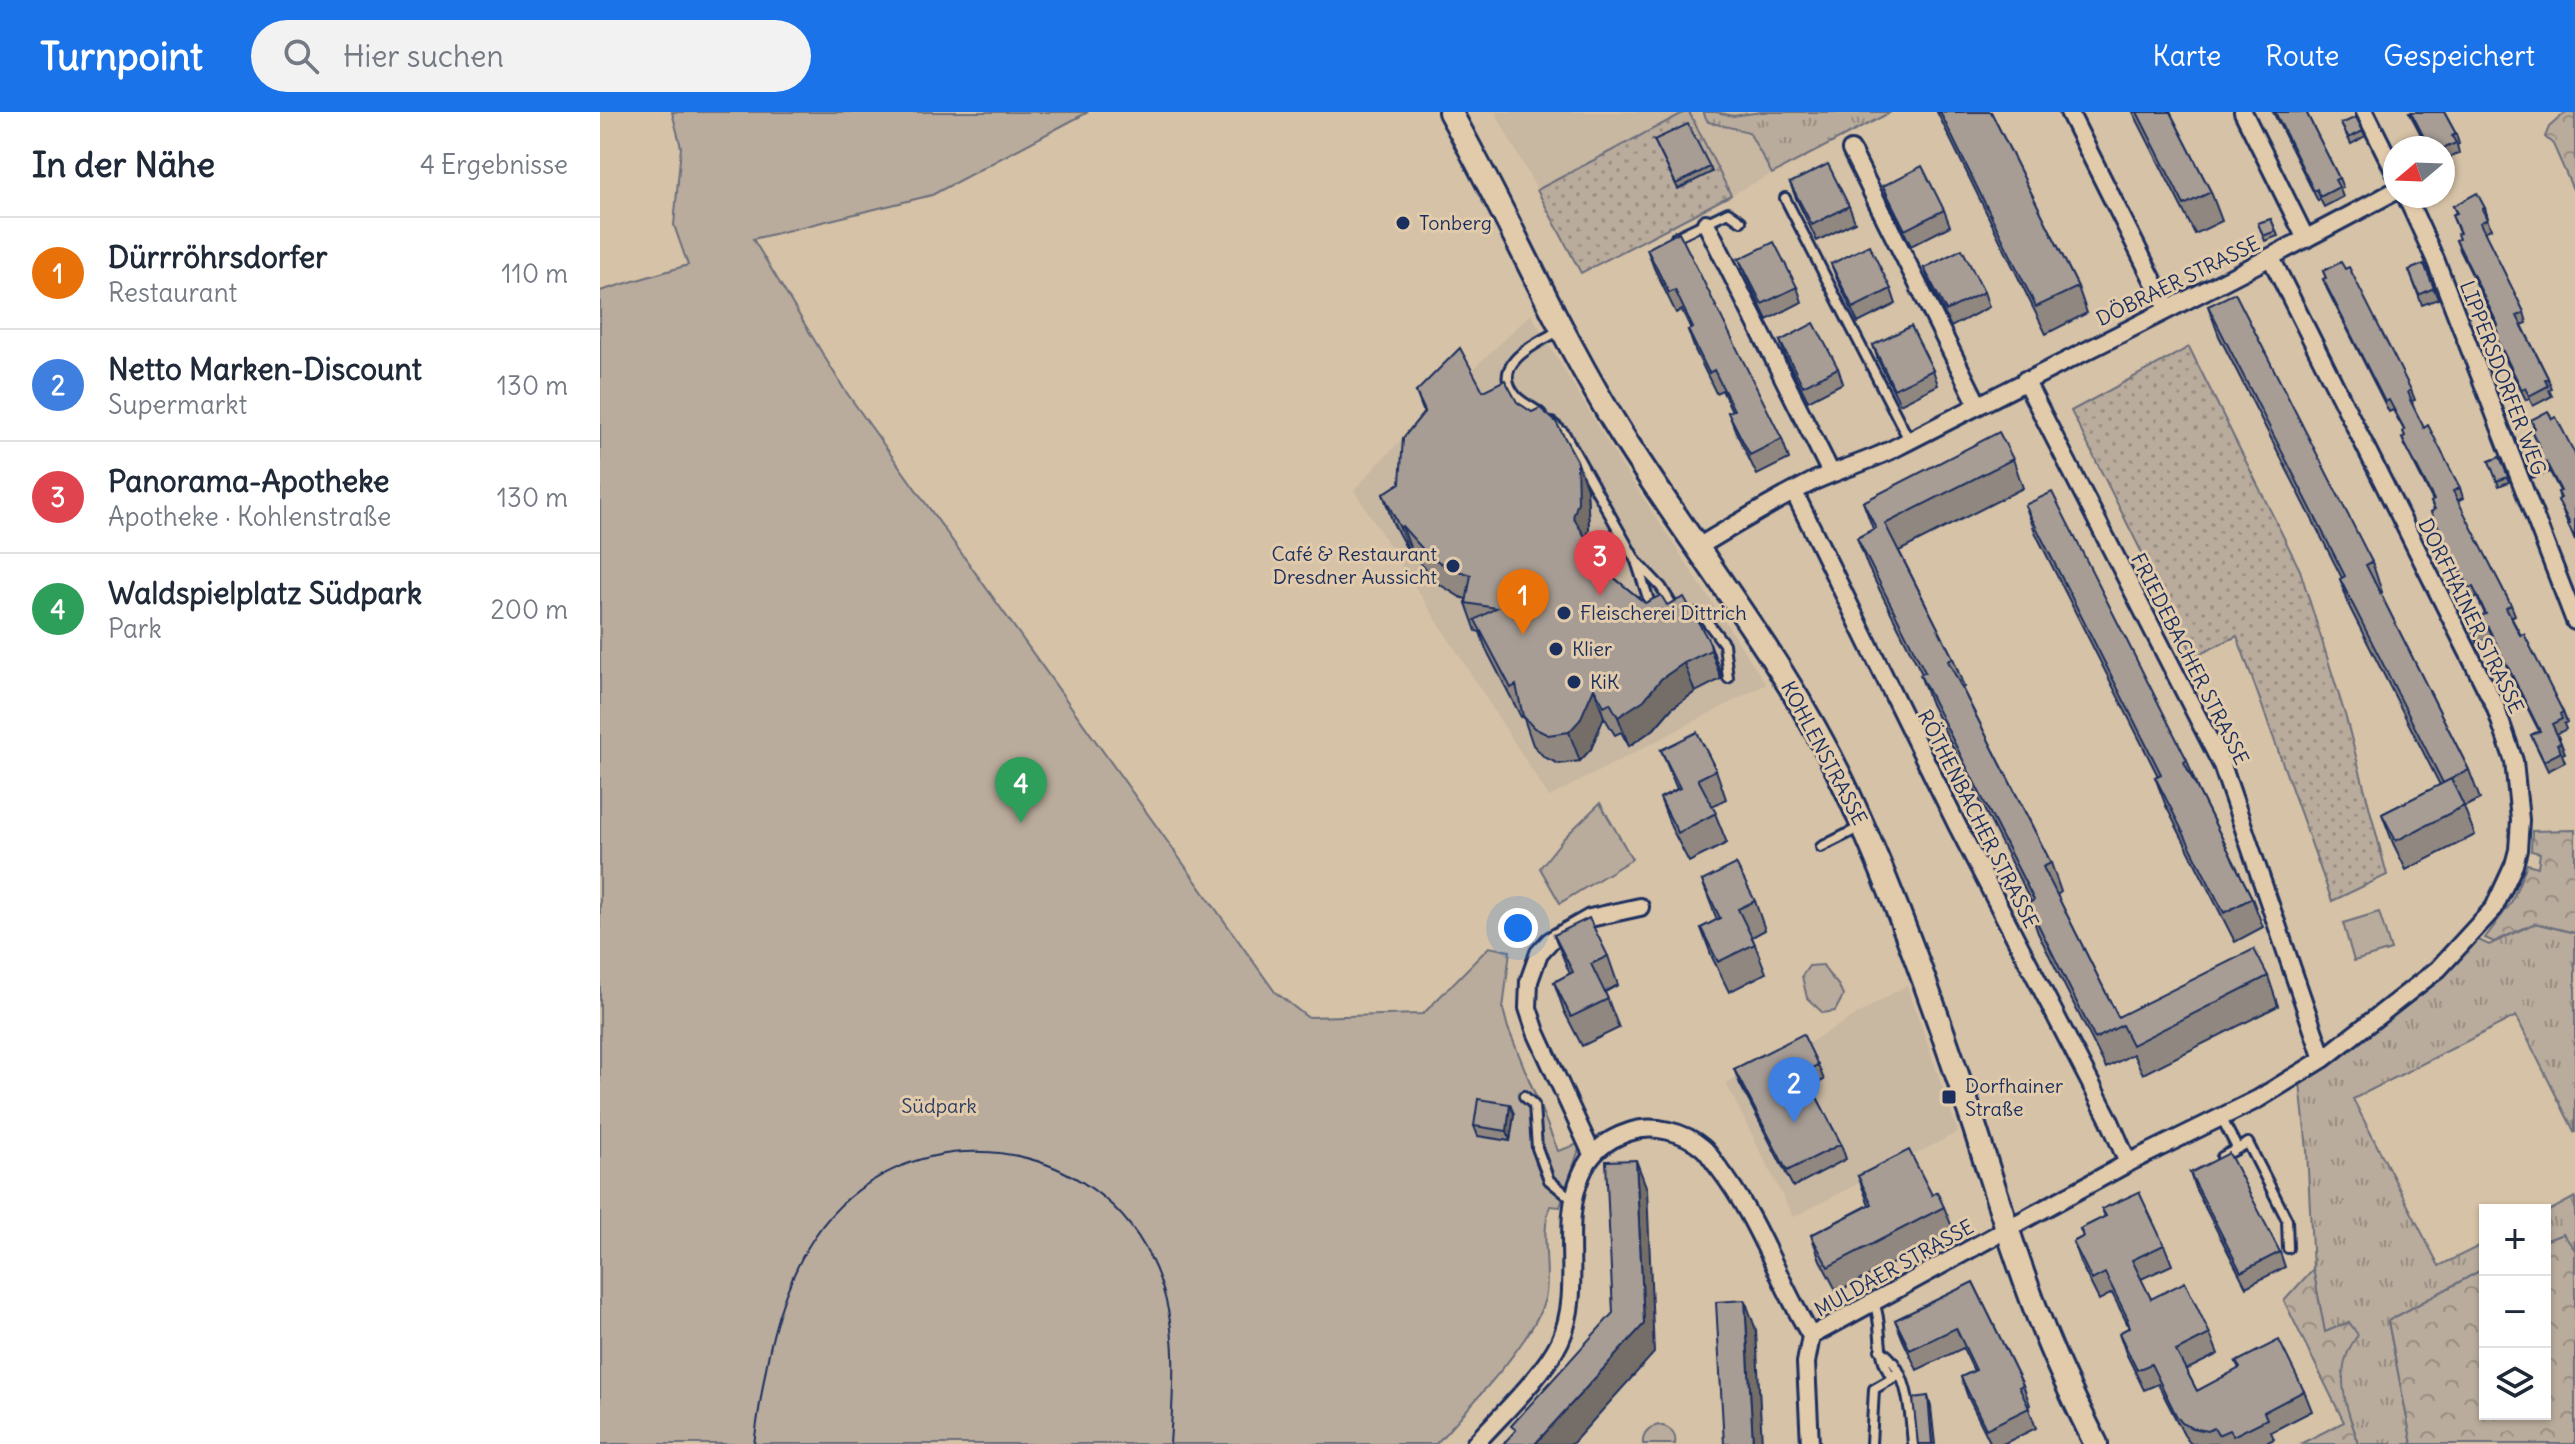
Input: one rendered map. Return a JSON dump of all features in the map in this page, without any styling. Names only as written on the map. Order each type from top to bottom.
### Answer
[{"type":"street","name":"KOHLENSTRASSE","points":[[1450,112],[1480,165],[1561,330],[1625,439],[1745,614],[1808,716],[1863,826],[1923,975],[2047,1338],[2096,1444]]},
{"type":"street","points":[[2069,112],[2167,308]]},
{"type":"street","points":[[2243,112],[2306,239]]},
{"type":"street","points":[[2365,112],[2383,148]]},
{"type":"street","points":[[1851,150],[1978,405]]},
{"type":"street","name":"DÖBRAER STRASSE","points":[[1698,547],[1765,506],[1831,473],[1881,455],[2271,258],[2383,197]]},
{"type":"street","name":"LIPPERSDORFER WEG","points":[[2412,208],[2435,259],[2575,621]]},
{"type":"street","points":[[1706,223],[1831,473]]},
{"type":"street","name":"DORFHAINER STRASSE","points":[[2008,1229],[2128,1163],[2258,1099],[2323,1059],[2438,969],[2494,908],[2514,865],[2520,820],[2514,761],[2495,706],[2271,258]]},
{"type":"street","name":"FRIEDEBACHER STRASSE","points":[[2025,380],[2222,765],[2323,1059]]},
{"type":"street","name":"RÖTHENBACHER STRASSE","points":[[1794,492],[1957,825],[2109,1119],[2128,1163]]},
{"type":"street","points":[[1592,1154],[1536,1032],[1528,1008],[1529,981],[1539,953],[1550,941],[1590,918],[1640,907]]},
{"type":"street","points":[[1475,1444],[1545,1365],[1560,1340],[1571,1305],[1573,1201],[1581,1174],[1592,1154],[1611,1138],[1645,1128],[1670,1131],[1702,1147],[1732,1184],[1811,1336]]},
{"type":"street","name":"MULDAER STRASSE","points":[[1810,1444],[1806,1363],[1811,1336],[2008,1229]]},
{"type":"lane","points":[[1785,198],[1909,440]]},
{"type":"lane","points":[[1675,250],[1676,237],[1728,212],[1741,221]]},
{"type":"lane","points":[[1561,330],[1515,358],[1507,378],[1516,396],[1564,433],[1636,561],[1654,618]]},
{"type":"lane","points":[[1636,561],[1661,587],[1680,618],[1691,613],[1702,615],[1724,644],[1728,678]]},
{"type":"lane","points":[[1821,847],[1863,826]]},
{"type":"lane","points":[[1524,1096],[1534,1105],[1537,1148],[1549,1180],[1573,1201]]},
{"type":"lane","points":[[2221,1117],[2237,1148]]},
{"type":"lane","points":[[2215,1160],[2248,1143],[2287,1220],[2288,1248]]},
{"type":"lane","points":[[1874,1302],[1880,1318],[1881,1358],[1890,1375],[1899,1374]]},
{"type":"lane","points":[[1871,1444],[1874,1389],[1899,1374]]},
{"type":"lane","points":[[1899,1374],[1910,1407],[1913,1444]]},
{"type":"shaded area","points":[[1495,112],[1685,112],[1537,190]]},
{"type":"shaded area","points":[[1689,112],[1891,112],[1731,195]]},
{"type":"shaded area","points":[[1531,314],[1616,457],[1766,684],[1549,797],[1354,490],[1418,422]]},
{"type":"shaded area","points":[[1907,985],[1958,1132],[1793,1217],[1726,1083],[1809,1043]]},
{"type":"green space","name":"Südpark","points":[[672,112],[1088,112],[932,195],[753,239],[844,389],[1275,992],[1307,1017],[1423,1014],[1489,947],[1510,951],[1503,1009],[1508,1028],[1558,1151],[1578,1144],[1579,1149],[1560,1207],[1550,1206],[1547,1217],[1547,1282],[1541,1310],[1500,1372],[1436,1444],[600,1444],[600,291],[688,265],[674,225],[681,147]]},
{"type":"green space","points":[[1689,112],[1731,195],[1581,273],[1537,190]]},
{"type":"green space","points":[[1703,112],[1733,116],[1761,112],[1891,112],[1772,174],[1749,132],[1708,122]]},
{"type":"green space","points":[[2566,112],[2575,112],[2575,194],[2553,144],[2545,137],[2549,127]]},
{"type":"green space","points":[[2189,347],[2300,570],[2346,718],[2387,875],[2332,901],[2237,636],[2194,657],[2071,411]]},
{"type":"green space","points":[[1600,803],[1632,859],[1560,903],[1540,868],[1564,838]]},
{"type":"green space","points":[[2575,830],[2575,933],[2535,923],[2494,942],[2485,938],[2511,903],[2527,864],[2538,867],[2540,853],[2531,851],[2532,831]]},
{"type":"green space","points":[[2379,912],[2391,950],[2354,961],[2343,923]]},
{"type":"green space","points":[[2535,923],[2575,933],[2575,1133],[2516,1016],[2353,1099],[2439,1266],[2479,1246],[2479,1271],[2388,1321],[2412,1444],[2359,1444],[2343,1398],[2343,1364],[2349,1346],[2349,1322],[2325,1333],[2313,1269],[2307,1150],[2299,1073],[2470,936],[2489,945]]},
{"type":"green space","points":[[1823,965],[1843,996],[1835,1011],[1823,1013],[1807,998],[1802,976],[1809,966]]},
{"type":"green space","points":[[2575,1197],[2575,1250],[2563,1234],[2551,1239],[2551,1210]]},
{"type":"green space","points":[[2563,1234],[2575,1250],[2575,1444],[2412,1444],[2388,1321],[2479,1271],[2479,1420],[2551,1420],[2551,1239]]},
{"type":"green space","points":[[2313,1269],[2325,1332],[2349,1322],[2358,1335],[2345,1361],[2343,1375],[2346,1402],[2359,1444],[2300,1444],[2344,1422],[2284,1301]]},
{"type":"green space","points":[[1659,1425],[1672,1431],[1675,1444],[1643,1444],[1647,1431]]},
{"type":"building","points":[[1940,112],[1991,112],[2078,287],[2036,307]]},
{"type":"building","points":[[2137,112],[2170,112],[2211,192],[2184,205]]},
{"type":"building","points":[[2275,112],[2306,112],[2339,178],[2335,180],[2339,187],[2320,197],[2317,189],[2314,191]]},
{"type":"building","points":[[2411,112],[2444,112],[2456,134],[2452,136],[2423,136]]},
{"type":"building","points":[[2356,117],[2363,131],[2349,138],[2341,124]]},
{"type":"building","points":[[1688,124],[1710,167],[1676,184],[1654,140]]},
{"type":"building","points":[[1828,164],[1849,206],[1812,225],[1790,183]]},
{"type":"building","points":[[1922,166],[1944,210],[1905,230],[1883,186]]},
{"type":"building","points":[[2477,193],[2485,208],[2482,209],[2487,219],[2480,223],[2524,312],[2517,316],[2548,378],[2545,380],[2548,386],[2529,396],[2525,388],[2522,390],[2495,335],[2498,325],[2456,240],[2460,233],[2452,215],[2457,213],[2455,205]]},
{"type":"building","points":[[2271,219],[2276,231],[2263,236],[2258,223]]},
{"type":"building","points":[[1679,232],[1782,439],[1750,455],[1728,412],[1734,410],[1714,370],[1709,373],[1688,330],[1693,328],[1675,290],[1669,293],[1647,249]]},
{"type":"building","points":[[1774,242],[1797,287],[1762,304],[1739,259]]},
{"type":"building","points":[[1869,245],[1891,289],[1853,308],[1831,264]]},
{"type":"building","points":[[1962,249],[1984,292],[1946,311],[1924,268]]},
{"type":"building","points":[[2341,262],[2345,269],[2349,267],[2411,390],[2408,392],[2410,400],[2424,428],[2428,425],[2460,488],[2453,491],[2511,605],[2506,608],[2520,635],[2524,634],[2563,712],[2560,714],[2562,719],[2552,724],[2561,743],[2557,744],[2561,752],[2544,761],[2531,735],[2540,731],[2488,627],[2473,633],[2469,621],[2486,614],[2473,587],[2469,588],[2431,512],[2435,509],[2431,502],[2434,500],[2402,438],[2405,430],[2389,400],[2385,402],[2323,279],[2326,278],[2323,271]]},
{"type":"building","points":[[2424,264],[2434,288],[2419,295],[2409,270]]},
{"type":"building","points":[[2235,293],[2372,562],[2366,565],[2469,770],[2443,783],[2340,579],[2345,576],[2208,306]]},
{"type":"building","points":[[1814,323],[1838,368],[1803,386],[1780,341]]},
{"type":"building","points":[[1911,326],[1933,370],[1894,389],[1873,345]]},
{"type":"building","points":[[1460,348],[1483,391],[1505,380],[1517,402],[1532,412],[1540,408],[1556,422],[1577,460],[1578,502],[1573,517],[1607,572],[1645,603],[1661,595],[1667,605],[1684,597],[1710,643],[1711,650],[1661,679],[1644,700],[1618,717],[1610,703],[1604,706],[1594,688],[1580,720],[1569,732],[1548,735],[1534,728],[1523,716],[1516,685],[1511,688],[1475,620],[1496,608],[1466,603],[1471,575],[1449,568],[1428,555],[1402,526],[1400,528],[1383,494],[1400,483],[1403,438],[1425,411],[1416,392]]},
{"type":"building","points":[[2548,411],[2552,419],[2556,417],[2575,454],[2575,538],[2558,500],[2561,498],[2558,492],[2561,491],[2546,462],[2528,468],[2522,454],[2540,448],[2531,430],[2535,428],[2531,420]]},
{"type":"building","points":[[1999,432],[2013,459],[1885,524],[1953,658],[1948,661],[2051,863],[2043,867],[2118,1017],[2254,949],[2268,976],[2132,1045],[2122,1025],[2095,1039],[2028,904],[2034,900],[1920,675],[1925,672],[1857,538],[1876,528],[1863,502]]},
{"type":"building","points":[[2500,457],[2508,477],[2497,481],[2489,461]]},
{"type":"building","points":[[2052,492],[2187,760],[2184,762],[2252,898],[2224,913],[2155,777],[2161,774],[2025,505]]},
{"type":"building","points":[[1697,732],[1716,770],[1698,779],[1716,813],[1678,833],[1660,798],[1680,788],[1661,750]]},
{"type":"building","points":[[2451,779],[2464,806],[2396,841],[2382,814]]},
{"type":"building","points":[[1736,864],[1755,901],[1738,909],[1755,944],[1718,962],[1701,928],[1720,918],[1702,881]]},
{"type":"building","points":[[1589,918],[1608,956],[1591,964],[1608,999],[1571,1017],[1554,982],[1573,972],[1554,935]]},
{"type":"building","points":[[1803,1034],[1818,1065],[1804,1072],[1841,1144],[1787,1171],[1734,1069]]},
{"type":"building","points":[[1478,1099],[1510,1104],[1507,1131],[1474,1126]]},
{"type":"building","points":[[1909,1150],[1932,1195],[1937,1192],[1944,1207],[1828,1267],[1811,1235],[1872,1204],[1858,1176]]},
{"type":"building","points":[[2229,1153],[2280,1252],[2241,1272],[2190,1173]]},
{"type":"building","points":[[1636,1160],[1644,1324],[1535,1444],[1503,1444],[1516,1430],[1511,1426],[1613,1313],[1606,1161]]},
{"type":"building","points":[[2139,1192],[2164,1245],[2132,1260],[2151,1299],[2185,1282],[2210,1334],[2176,1351],[2197,1391],[2240,1368],[2236,1362],[2279,1340],[2304,1391],[2264,1412],[2267,1419],[2233,1436],[2229,1430],[2218,1435],[2214,1428],[2208,1431],[2182,1423],[2151,1364],[2137,1370],[2119,1333],[2130,1327],[2128,1319],[2105,1273],[2092,1280],[2073,1242],[2084,1236],[2080,1229],[2106,1216],[2102,1209]]},
{"type":"building","points":[[1973,1282],[2023,1385],[2019,1387],[2029,1408],[1986,1429],[1961,1377],[1976,1370],[1956,1328],[1910,1350],[1895,1320]]},
{"type":"building","points":[[1745,1300],[1753,1444],[1724,1444],[1716,1302]]},
{"type":"building","points":[[1928,1396],[1932,1444],[1918,1444],[1913,1398]]},
{"type":"tram line","points":[[754,1444],[767,1363],[780,1310],[815,1236],[850,1197],[893,1170],[940,1155],[990,1152],[1038,1162],[1083,1183],[1122,1215],[1151,1259],[1167,1304],[1171,1327],[1170,1444]]},
{"type":"place","name":"Tonberg","points":[[1403,223]]},
{"type":"place","name":"Café & Restaurant Dresdner Aussicht","points":[[1453,566]]},
{"type":"place","name":"Panorama-Apotheke","points":[[1600,596]]},
{"type":"place","name":"Fleischerei Dittrich","points":[[1564,613]]},
{"type":"place","name":"Dürrröhrsdorfer","points":[[1523,635]]},
{"type":"place","name":"Klier","points":[[1556,649]]},
{"type":"place","name":"KiK","points":[[1574,682]]},
{"type":"place","name":"Waldspielplatz Südpark","points":[[1021,823]]},
{"type":"place","name":"Dorfhainer Straße","points":[[1949,1097]]},
{"type":"place","name":"Netto Marken-Discount","points":[[1794,1123]]}]
